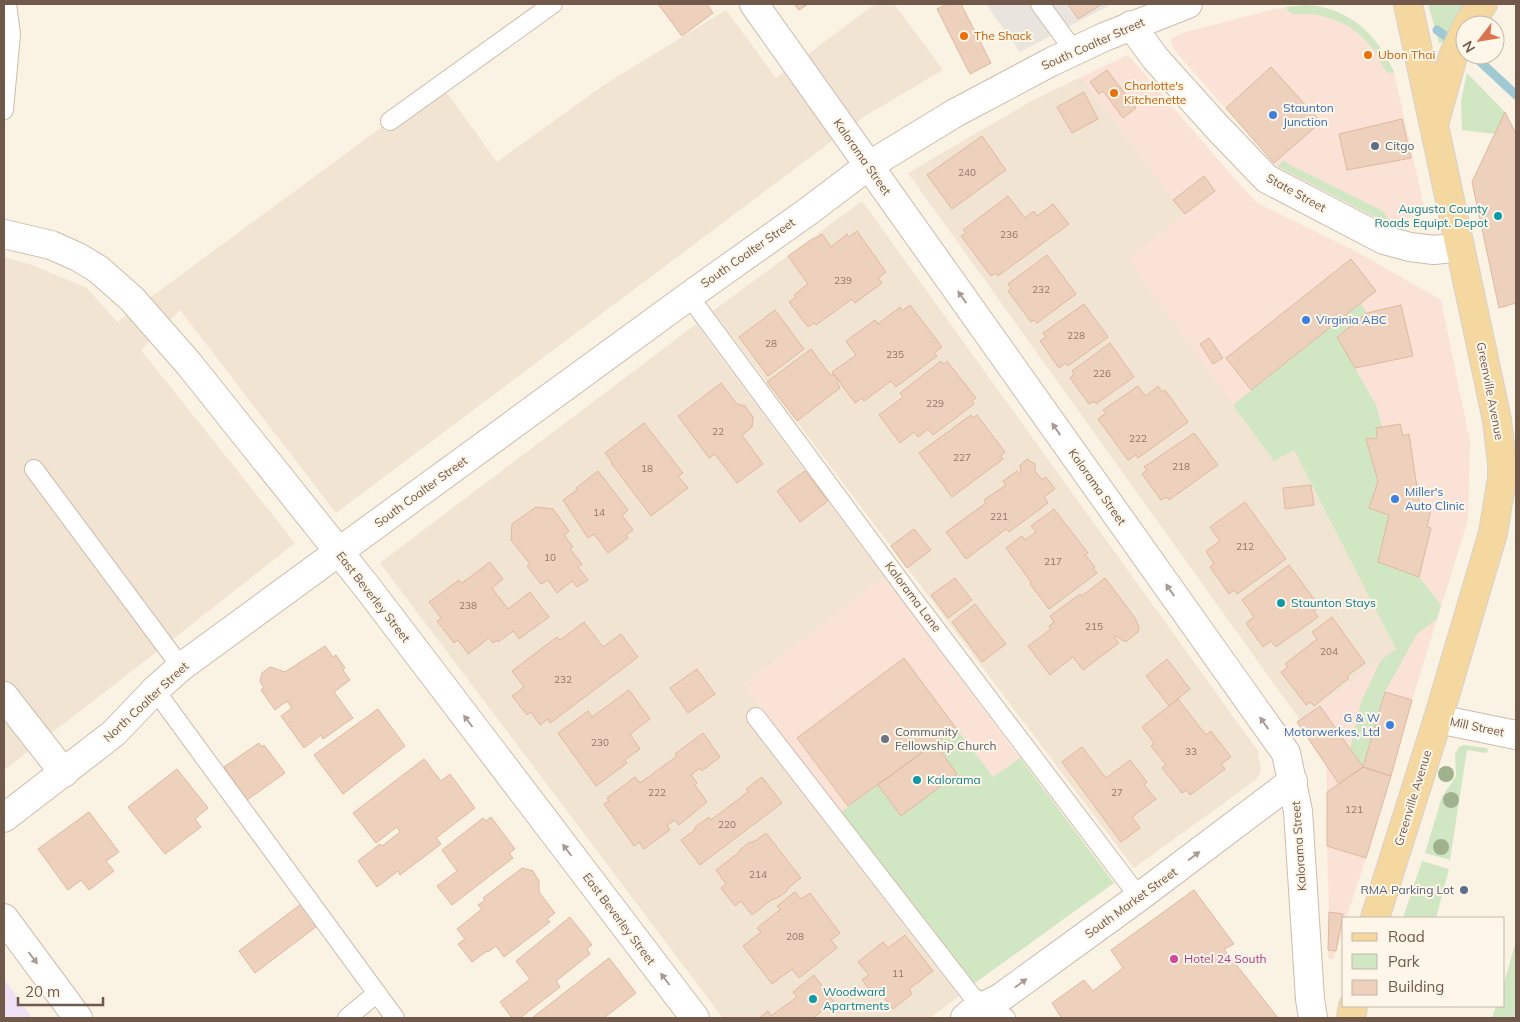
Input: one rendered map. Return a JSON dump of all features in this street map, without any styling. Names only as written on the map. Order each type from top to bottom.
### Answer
[{"type":"main road","name":"Greenville Avenue","points":[[1375,917],[1438,718],[1493,533],[1502,478],[1498,420],[1408,4]]},
{"type":"main road","points":[[1434,125],[1455,52]]},
{"type":"street","name":"Kalorama Street","points":[[754,4],[1286,753],[1298,811],[1310,1000],[1313,1018]]},
{"type":"street","name":"South Coalter Street","points":[[338,552],[868,166],[912,138],[1000,88],[1074,50],[1131,25],[1188,4]]},
{"type":"street","name":"State Street","points":[[1131,25],[1155,58],[1267,180],[1384,240],[1410,247],[1434,250],[1460,247]]},
{"type":"street","name":"East Beverley Street","points":[[4,234],[50,245],[78,257],[98,269],[127,294],[189,364],[367,587],[695,1018]]},
{"type":"street","name":"North Coalter Street","points":[[4,818],[114,733],[155,690],[182,667],[338,552]]},
{"type":"street","points":[[4,696],[64,773]]},
{"type":"street","name":"Mill Street","points":[[1438,718],[1516,735]]},
{"type":"street","name":"South Market Street","points":[[986,1014],[1000,998],[1139,897],[1293,781]]},
{"type":"street","points":[[4,918],[78,1018]]},
{"type":"lane","points":[[4,110],[11,34],[7,4]]},
{"type":"lane","points":[[390,121],[553,4]]},
{"type":"lane","points":[[1040,4],[1074,50]]},
{"type":"lane","name":"Kalorama Lane","points":[[689,296],[914,600],[1139,897]]},
{"type":"lane","points":[[34,469],[182,667]]},
{"type":"lane","points":[[155,690],[395,1018]]},
{"type":"lane","points":[[756,717],[986,1014]]},
{"type":"lane","points":[[347,1018],[377,993]]},
{"type":"shaded area","points":[[875,4],[894,4],[943,70],[865,116],[336,513],[180,310],[141,350],[295,543],[4,770],[4,257],[32,265],[87,288],[117,322],[386,124],[444,89],[497,162],[604,85],[726,10],[776,78]]},
{"type":"shaded area","points":[[986,4],[1112,4],[1020,52]]},
{"type":"shaded area","points":[[1305,5],[1318,6],[1335,11],[1353,20],[1367,31],[1385,54],[1394,72],[1424,207],[1424,211],[1418,216],[1386,223],[1278,168],[1175,51],[1171,43],[1172,38],[1182,33],[1275,9]]},
{"type":"shaded area","points":[[1128,55],[1257,203],[1359,253],[1441,300],[1470,442],[1468,520],[1412,700],[1391,776],[1363,767],[1327,792],[1326,763],[1297,722],[1396,649],[1294,450],[1274,461],[1127,259],[1185,214],[1081,77]]},
{"type":"shaded area","points":[[1081,77],[1185,214],[1128,259],[1274,460],[1294,450],[1396,649],[1300,720],[908,173],[1030,102]]},
{"type":"shaded area","points":[[862,201],[1258,751],[1261,769],[1257,779],[1134,868],[713,311]]},
{"type":"shaded area","points":[[696,324],[884,577],[744,684],[764,712],[748,723],[959,996],[930,1018],[723,1018],[380,563]]},
{"type":"shaded area","points":[[884,577],[1114,883],[859,836],[772,722],[744,684]]},
{"type":"shaded area","points":[[1327,846],[1366,858],[1346,917],[1342,917],[1342,933],[1333,960],[1328,958]]},
{"type":"shaded area","points":[[4,979],[32,1018],[4,1018]]},
{"type":"green space","points":[[1428,4],[1471,4],[1463,15],[1455,15],[1455,27],[1444,43],[1439,43]]},
{"type":"green space","points":[[1305,5],[1334,11],[1359,25],[1379,46],[1394,72],[1388,73],[1368,43],[1346,25],[1320,16],[1292,14],[1286,7]]},
{"type":"green space","points":[[1467,73],[1505,112],[1495,134],[1462,130],[1461,101]]},
{"type":"green space","points":[[1285,160],[1288,164],[1383,211],[1388,218],[1386,223],[1277,166]]},
{"type":"green space","points":[[1360,303],[1367,313],[1337,337],[1376,405],[1382,427],[1376,428],[1377,438],[1366,439],[1378,481],[1369,508],[1389,515],[1378,561],[1419,577],[1441,605],[1437,619],[1417,634],[1385,692],[1363,767],[1350,749],[1361,702],[1381,660],[1396,649],[1294,450],[1274,461],[1233,405]]},
{"type":"green space","points":[[956,728],[993,777],[1020,758],[1114,883],[972,985],[841,812],[878,785],[900,815],[935,743]]},
{"type":"green space","points":[[1463,745],[1487,748],[1488,751],[1486,753],[1467,750],[1450,860],[1425,853],[1442,797],[1456,776],[1455,754],[1459,747]]},
{"type":"green space","points":[[1422,861],[1449,869],[1436,917],[1403,917]]},
{"type":"green space","points":[[1516,941],[1516,1018],[1492,1018],[1496,1007],[1505,1007],[1505,980]]},
{"type":"building","points":[[658,4],[707,4],[713,13],[682,36]]},
{"type":"building","points":[[794,4],[808,4],[799,10]]},
{"type":"building","name":"The Shack","points":[[947,4],[961,4],[991,63],[970,74],[937,9]]},
{"type":"building","points":[[1068,4],[1102,4],[1078,19]]},
{"type":"building","name":"Staunton Junction","points":[[1271,67],[1321,122],[1274,163],[1226,108]]},
{"type":"building","name":"Charlotte's Kitchenette","points":[[1107,70],[1136,108],[1123,118],[1103,91],[1099,94],[1090,82]]},
{"type":"building","points":[[1084,92],[1098,119],[1072,133],[1057,107]]},
{"type":"building","name":"Augusta County Roads Equipt. Depot","points":[[1505,112],[1516,134],[1516,303],[1499,308],[1472,182]]},
{"type":"building","name":"Citgo","points":[[1402,119],[1411,158],[1347,170],[1339,134]]},
{"type":"building","points":[[982,136],[1006,170],[952,209],[927,175]]},
{"type":"building","points":[[1204,176],[1215,191],[1185,214],[1173,200]]},
{"type":"building","points":[[1008,196],[1025,218],[1034,211],[1037,216],[1053,204],[1069,224],[998,276],[996,273],[991,276],[961,236],[966,233],[963,230]]},
{"type":"building","points":[[857,231],[886,272],[878,278],[882,283],[855,303],[852,299],[816,325],[814,323],[808,327],[789,302],[796,297],[794,295],[808,284],[788,256],[822,234],[831,247],[847,234],[849,237]]},
{"type":"building","points":[[1047,255],[1076,294],[1037,323],[1034,320],[1031,322],[1008,291],[1011,288],[1008,284]]},
{"type":"building","name":"Virginia ABC","points":[[1351,259],[1376,291],[1251,390],[1226,358]]},
{"type":"building","points":[[1084,304],[1108,337],[1068,366],[1066,363],[1059,368],[1040,341],[1046,337],[1043,333]]},
{"type":"building","points":[[910,305],[942,347],[934,353],[937,356],[896,387],[891,381],[864,401],[862,398],[855,403],[832,372],[856,355],[846,341],[875,320],[878,324],[900,307],[902,311]]},
{"type":"building","points":[[1401,305],[1413,356],[1355,368],[1337,337],[1367,313]]},
{"type":"building","points":[[775,310],[804,349],[768,376],[739,337]]},
{"type":"building","points":[[1209,338],[1223,358],[1213,364],[1200,344]]},
{"type":"building","points":[[1110,343],[1134,377],[1096,404],[1094,401],[1089,404],[1070,378],[1074,374],[1072,371]]},
{"type":"building","points":[[811,349],[831,376],[834,374],[839,381],[837,383],[840,388],[797,421],[767,382]]},
{"type":"building","points":[[941,361],[944,364],[947,361],[976,398],[972,401],[974,404],[933,435],[928,429],[918,437],[914,432],[900,443],[879,415],[903,397],[900,393]]},
{"type":"building","points":[[721,383],[737,404],[745,406],[753,417],[752,427],[742,435],[763,464],[737,483],[715,454],[709,458],[678,416]]},
{"type":"building","points":[[1138,386],[1146,396],[1158,386],[1162,392],[1165,390],[1188,422],[1138,458],[1136,455],[1128,460],[1098,419],[1106,413],[1103,410]]},
{"type":"building","points":[[971,415],[973,418],[977,415],[1005,452],[1001,456],[1003,459],[952,497],[919,453]]},
{"type":"building","points":[[644,423],[683,473],[678,476],[688,488],[651,516],[605,453]]},
{"type":"building","name":"Miller's Auto Clinic","points":[[1400,424],[1403,436],[1409,434],[1419,501],[1432,506],[1427,527],[1431,528],[1419,577],[1378,562],[1389,515],[1369,508],[1378,481],[1366,439],[1377,438],[1376,428]]},
{"type":"building","points":[[1194,433],[1218,465],[1169,500],[1166,497],[1161,500],[1142,474],[1147,470],[1144,467]]},
{"type":"building","points":[[1027,459],[1035,464],[1035,471],[1042,480],[1046,477],[1055,489],[1044,497],[1048,503],[1009,532],[1006,529],[966,559],[946,532],[986,503],[984,500],[1006,485],[1003,481],[1017,471],[1019,475],[1021,473],[1020,465]]},
{"type":"building","points":[[598,471],[628,510],[622,515],[633,530],[626,535],[628,538],[608,553],[594,534],[588,538],[563,500]]},
{"type":"building","points":[[805,471],[828,501],[800,522],[777,491]]},
{"type":"building","points":[[1311,485],[1314,505],[1285,509],[1283,488]]},
{"type":"building","points":[[1245,502],[1286,559],[1237,594],[1234,590],[1229,594],[1210,567],[1214,564],[1206,551],[1220,541],[1210,527]]},
{"type":"building","points":[[536,507],[553,509],[569,531],[564,535],[573,547],[570,549],[582,564],[578,567],[588,580],[577,587],[572,581],[557,593],[548,580],[541,584],[527,566],[530,564],[511,540],[512,524]]},
{"type":"building","points":[[1054,509],[1088,553],[1085,555],[1095,567],[1093,568],[1097,573],[1049,609],[1006,548],[1022,536],[1025,540],[1036,532],[1031,526]]},
{"type":"building","points":[[914,529],[931,550],[907,568],[891,546]]},
{"type":"building","points":[[490,562],[503,579],[492,588],[508,609],[530,592],[549,617],[519,639],[513,631],[498,642],[497,640],[493,643],[489,638],[468,654],[458,640],[454,643],[437,621],[441,618],[429,602],[459,580],[462,583]]},
{"type":"building","name":"Staunton Stays","points":[[1289,565],[1320,607],[1314,611],[1318,617],[1276,647],[1271,641],[1263,647],[1246,623],[1254,617],[1242,600]]},
{"type":"building","points":[[955,578],[972,600],[948,618],[931,595]]},
{"type":"building","points":[[1105,578],[1135,618],[1139,627],[1138,632],[1127,641],[1123,641],[1116,636],[1114,637],[1119,643],[1083,670],[1073,657],[1050,675],[1028,646],[1051,629],[1049,626],[1054,622],[1050,616],[1080,594],[1082,596]]},
{"type":"building","points":[[975,604],[1006,644],[982,662],[952,622]]},
{"type":"building","points":[[1332,617],[1365,663],[1347,676],[1349,678],[1314,706],[1311,702],[1306,705],[1281,672],[1288,667],[1285,664],[1317,639],[1312,632]]},
{"type":"building","points":[[584,622],[603,647],[621,634],[638,657],[550,723],[548,719],[540,725],[531,712],[527,715],[512,696],[524,687],[512,671],[557,637],[560,640]]},
{"type":"building","points":[[325,646],[333,657],[336,655],[345,668],[343,670],[350,680],[334,692],[353,718],[323,739],[321,735],[304,748],[281,716],[292,708],[287,701],[275,710],[261,690],[264,688],[260,682],[262,673],[270,667],[285,672]]},
{"type":"building","points":[[904,658],[956,728],[848,806],[797,738]]},
{"type":"building","points":[[1167,659],[1190,689],[1169,706],[1146,676]]},
{"type":"building","points":[[697,669],[715,694],[688,713],[670,688]]},
{"type":"building","points":[[629,690],[650,719],[630,734],[640,749],[625,760],[627,763],[596,786],[558,733],[588,711],[592,717]]},
{"type":"building","name":"G & W Motorwerkes, Ltd","points":[[1385,692],[1412,700],[1391,776],[1363,767]]},
{"type":"building","points":[[1178,699],[1206,735],[1211,731],[1231,757],[1221,764],[1225,769],[1190,795],[1186,790],[1182,793],[1162,768],[1166,765],[1151,746],[1154,743],[1142,727]]},
{"type":"building","points":[[1320,706],[1363,767],[1339,784],[1297,722]]},
{"type":"building","points":[[378,709],[405,746],[343,794],[314,755]]},
{"type":"building","points":[[703,733],[720,757],[702,771],[700,768],[691,775],[697,783],[695,785],[707,802],[679,825],[675,820],[667,825],[670,830],[644,849],[639,842],[634,846],[604,804],[609,801],[607,798],[635,777],[640,783],[677,756],[675,754]]},
{"type":"building","points":[[259,743],[262,747],[264,745],[285,773],[247,800],[224,767]]},
{"type":"building","name":"Kalorama","points":[[935,743],[957,774],[901,816],[878,785]]},
{"type":"building","points":[[1082,747],[1106,778],[1130,760],[1147,782],[1144,785],[1156,799],[1132,817],[1140,828],[1121,842],[1062,762]]},
{"type":"building","points":[[424,759],[441,781],[450,774],[475,808],[436,838],[441,844],[400,875],[398,871],[377,887],[358,861],[400,832],[397,827],[376,843],[353,813]]},
{"type":"building","points":[[1363,767],[1391,776],[1366,858],[1327,846],[1327,792]]},
{"type":"building","points":[[177,769],[208,808],[195,819],[201,827],[165,854],[128,807]]},
{"type":"building","points":[[762,777],[782,803],[700,865],[681,840],[709,817],[711,820],[748,792],[746,789]]},
{"type":"building","points":[[89,812],[119,852],[106,861],[114,871],[89,890],[81,880],[68,890],[38,849]]},
{"type":"building","points":[[491,817],[515,849],[509,853],[513,858],[452,905],[437,886],[457,871],[442,850],[483,818],[486,821]]},
{"type":"building","points":[[766,833],[801,878],[789,887],[786,892],[771,900],[752,915],[741,901],[735,906],[721,888],[726,884],[716,870],[748,843],[755,841]]},
{"type":"building","points":[[522,868],[533,871],[539,881],[539,892],[555,913],[547,919],[550,922],[504,957],[496,946],[472,962],[458,944],[465,939],[457,929],[482,909],[478,905],[485,900],[483,898]]},
{"type":"building","name":"Hotel 24 South","points":[[1194,890],[1234,944],[1224,949],[1278,1018],[1060,1018],[1052,1003],[1084,980],[1093,991],[1123,968],[1111,950]]},
{"type":"building","points":[[795,892],[801,899],[810,893],[840,933],[831,940],[837,948],[799,978],[792,969],[772,984],[743,946],[761,932],[757,928],[781,909],[777,906]]},
{"type":"building","points":[[305,901],[321,923],[255,973],[239,951]]},
{"type":"building","points":[[1329,912],[1343,914],[1336,951],[1328,950]]},
{"type":"building","points":[[570,917],[592,945],[587,949],[590,954],[556,981],[560,987],[520,1018],[512,1018],[500,1002],[530,979],[516,961]]},
{"type":"building","points":[[905,935],[933,971],[909,989],[912,994],[893,1009],[880,992],[875,996],[862,980],[869,975],[858,962],[883,942],[888,948]]},
{"type":"building","points":[[609,958],[636,993],[604,1018],[532,1018]]},
{"type":"building","name":"Woodward Apartments","points":[[814,975],[834,1002],[813,1018],[759,1018],[768,1011],[771,1016],[797,997],[793,992]]},
{"type":"waterway","points":[[1437,30],[1455,43]]},
{"type":"waterway","points":[[1484,65],[1516,95]]},
{"type":"place","name":"The Shack","points":[[964,36]]},
{"type":"place","name":"Ubon Thai","points":[[1368,55]]},
{"type":"place","name":"Charlotte's Kitchenette","points":[[1114,93]]},
{"type":"place","name":"Staunton Junction","points":[[1273,115]]},
{"type":"place","name":"Citgo","points":[[1375,146]]},
{"type":"place","name":"Augusta County Roads Equipt. Depot","points":[[1498,216]]},
{"type":"place","name":"Virginia ABC","points":[[1306,320]]},
{"type":"place","name":"Miller's Auto Clinic","points":[[1395,499]]},
{"type":"place","name":"Staunton Stays","points":[[1281,603]]},
{"type":"place","name":"G & W Motorwerkes, Ltd","points":[[1390,725]]},
{"type":"place","name":"Community Fellowship Church","points":[[885,739]]},
{"type":"place","name":"Kalorama","points":[[917,780]]},
{"type":"place","name":"RMA Parking Lot","points":[[1464,890]]},
{"type":"place","name":"Hotel 24 South","points":[[1174,959]]},
{"type":"place","name":"Woodward Apartments","points":[[813,999]]}]
